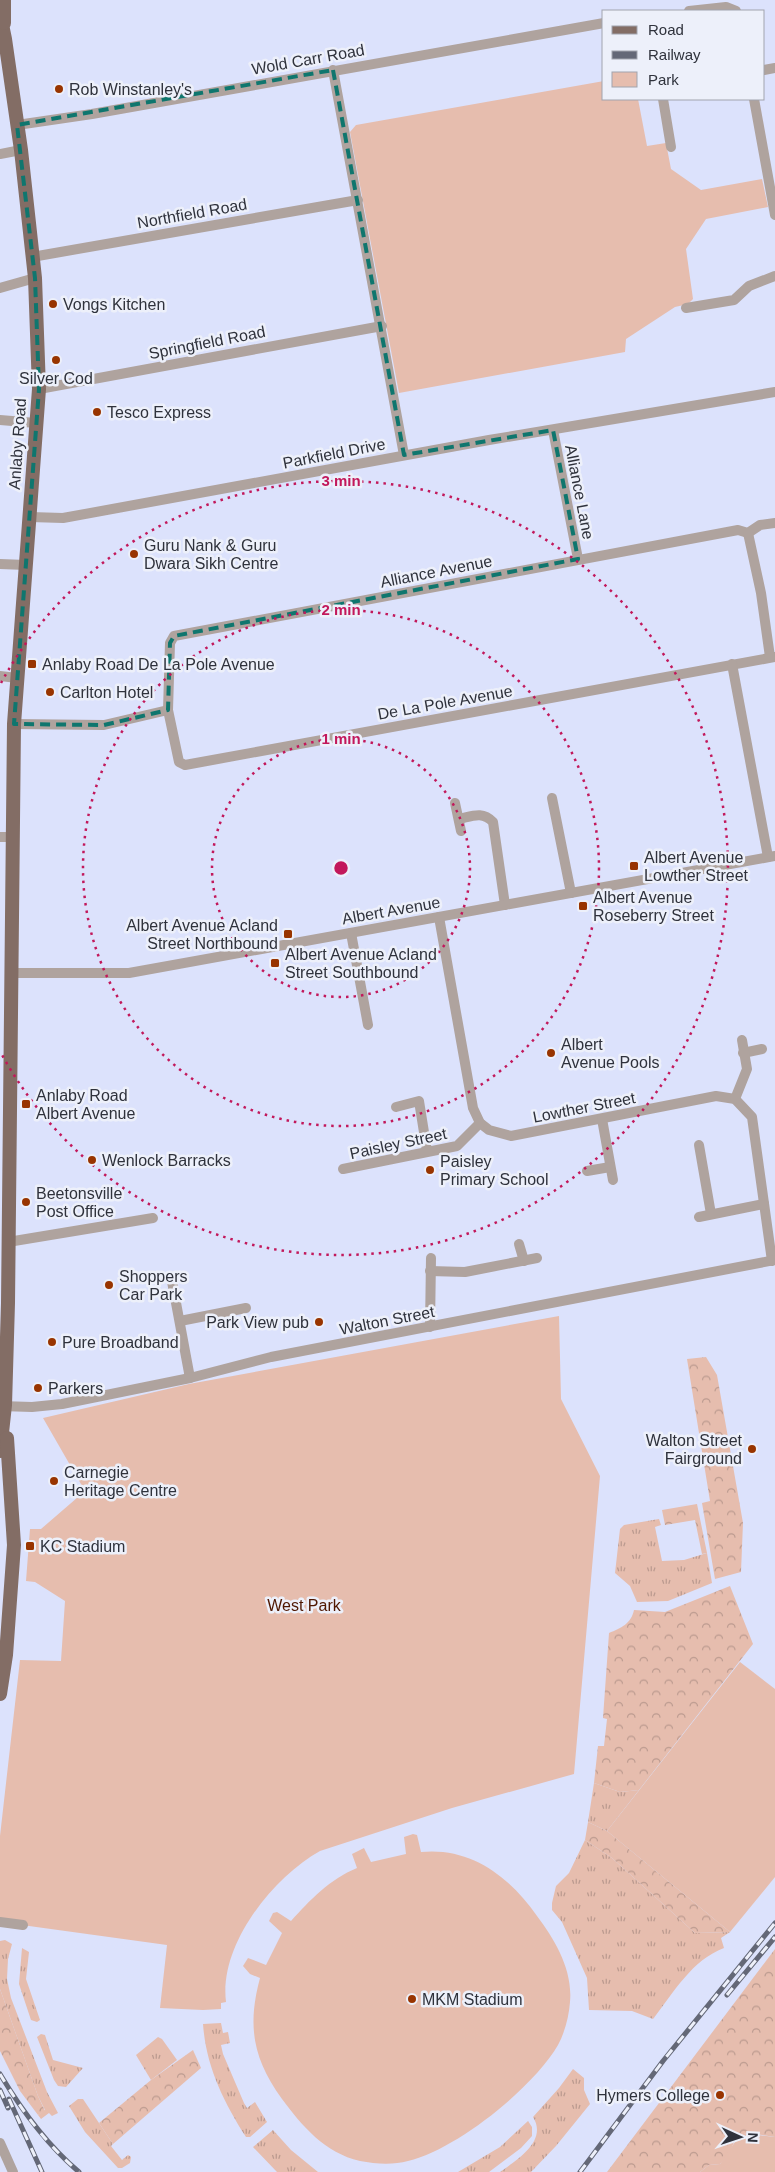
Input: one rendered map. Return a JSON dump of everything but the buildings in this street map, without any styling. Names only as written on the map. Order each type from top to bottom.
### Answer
[{"type":"main road","name":"Anlaby Road","points":[[0,1451],[4,1305],[8,1242],[4,1161],[6,1036],[11,973],[6,837],[39,389],[35,278],[21,150],[2,30],[4,0]]},
{"type":"main road","name":"Anlaby Road","points":[[0,1692],[6,1655],[14,1545],[2,1406]]},
{"type":"street","points":[[696,10],[734,6]]},
{"type":"street","name":"Wold Carr Road","points":[[17,125],[92,114],[602,23]]},
{"type":"street","points":[[333,70],[382,326],[404,455]]},
{"type":"street","points":[[663,100],[671,147]]},
{"type":"street","points":[[754,100],[775,215]]},
{"type":"street","points":[[0,154],[21,150]]},
{"type":"street","name":"Northfield Road","points":[[32,257],[358,200]]},
{"type":"street","points":[[686,308],[734,300],[750,286],[775,276]]},
{"type":"street","points":[[0,288],[35,278]]},
{"type":"street","name":"Springfield Road","points":[[39,389],[382,326]]},
{"type":"street","name":"Parkfield Drive","points":[[30,517],[62,518],[404,455],[775,392]]},
{"type":"street","points":[[0,420],[36,423]]},
{"type":"street","name":"Alliance Lane","points":[[553,430],[578,559]]},
{"type":"street","name":"Alliance Avenue","points":[[168,710],[170,643],[174,636],[738,530],[748,533],[760,525],[775,522]]},
{"type":"street","points":[[748,533],[772,657]]},
{"type":"street","points":[[0,564],[26,566]]},
{"type":"street","name":"De La Pole Avenue","points":[[168,710],[179,762],[185,765],[772,657]]},
{"type":"street","points":[[732,664],[771,856]]},
{"type":"street","points":[[0,676],[17,678]]},
{"type":"street","points":[[14,724],[104,725],[168,710]]},
{"type":"street","points":[[552,798],[570,893]]},
{"type":"street","points":[[455,803],[461,831]]},
{"type":"street","points":[[459,819],[478,814],[487,816],[493,822],[505,905]]},
{"type":"street","name":"Albert Avenue","points":[[11,973],[129,973],[771,856]]},
{"type":"street","points":[[439,917],[473,1108],[480,1123]]},
{"type":"street","points":[[352,933],[368,1025]]},
{"type":"street","points":[[742,1040],[747,1069],[735,1099],[752,1117],[774,1260]]},
{"type":"street","points":[[744,1053],[762,1049]]},
{"type":"street","name":"Lowther Street","points":[[480,1123],[489,1130],[511,1136],[716,1096],[735,1099]]},
{"type":"street","points":[[396,1107],[419,1102],[427,1151]]},
{"type":"street","points":[[602,1119],[613,1180]]},
{"type":"street","name":"Paisley Street","points":[[343,1169],[457,1146],[480,1123]]},
{"type":"street","points":[[699,1145],[711,1214]]},
{"type":"street","points":[[586,1171],[610,1167]]},
{"type":"street","points":[[698,1217],[764,1204]]},
{"type":"street","points":[[8,1242],[153,1218]]},
{"type":"street","points":[[519,1244],[524,1261]]},
{"type":"street","points":[[430,1327],[431,1258]]},
{"type":"street","points":[[430,1271],[465,1272],[537,1258]]},
{"type":"street","name":"Walton Street","points":[[2,1406],[32,1407],[62,1404],[190,1378],[271,1356],[774,1260]]},
{"type":"street","points":[[171,1276],[190,1378]]},
{"type":"street","points":[[180,1321],[246,1308]]},
{"type":"street","points":[[0,1922],[23,1925]]},
{"type":"street","points":[[0,2144],[13,2172]]},
{"type":"highlighted area","points":[[333,70],[404,455],[553,430],[578,559],[174,636],[170,643],[168,710],[104,725],[14,724],[39,389],[35,278],[17,125]]},
{"type":"green space","points":[[602,81],[602,100],[638,100],[647,146],[666,143],[671,169],[701,190],[762,179],[768,207],[706,219],[686,249],[693,299],[688,304],[675,307],[626,339],[625,352],[399,393],[350,132],[356,125]]},
{"type":"green space","name":"West Park","points":[[559,1316],[561,1399],[600,1476],[574,1774],[452,1808],[320,1851],[284,1878],[252,1915],[240,1936],[231,1958],[226,1980],[226,2002],[221,2003],[221,2009],[160,2008],[167,1945],[0,1922],[0,1836],[20,1660],[61,1661],[65,1601],[35,1582],[26,1581],[30,1529],[41,1529],[85,1491],[43,1418],[189,1384]]},
{"type":"green space","points":[[706,1357],[717,1375],[743,1523],[741,1572],[715,1579],[702,1503],[710,1501],[687,1359]]},
{"type":"green space","points":[[697,1504],[707,1553],[702,1554],[695,1520],[665,1525],[662,1510]]},
{"type":"green space","points":[[659,1519],[661,1525],[655,1527],[662,1561],[684,1560],[707,1553],[712,1583],[668,1601],[637,1602],[630,1586],[615,1573],[620,1529],[624,1525]]},
{"type":"green space","points":[[730,1586],[753,1644],[639,1790],[620,1792],[594,1783],[598,1746],[604,1746],[607,1719],[603,1718],[609,1633],[628,1622],[634,1610],[665,1612]]},
{"type":"green space","points":[[740,1662],[775,1689],[775,1877],[730,1932],[607,1831]]},
{"type":"green space","points":[[594,1783],[620,1792],[639,1790],[607,1831],[588,1822]]},
{"type":"green space","points":[[588,1822],[607,1831],[730,1932],[695,1933],[612,1858],[585,1840]]},
{"type":"green space","name":"MKM Stadium","points":[[413,1834],[417,1835],[421,1852],[456,1854],[473,1860],[488,1867],[515,1889],[544,1925],[556,1945],[569,1978],[569,2007],[566,2024],[558,2045],[546,2062],[531,2080],[492,2115],[449,2144],[427,2154],[396,2163],[366,2162],[336,2152],[315,2137],[298,2119],[272,2084],[264,2070],[255,2042],[254,2012],[260,1978],[250,1974],[243,1966],[248,1958],[266,1965],[282,1933],[269,1921],[273,1913],[277,1912],[291,1921],[329,1884],[357,1868],[352,1854],[364,1848],[371,1862],[406,1854],[404,1837]]},
{"type":"green space","points":[[585,1840],[612,1858],[695,1933],[730,1932],[721,1938],[724,1948],[702,1960],[684,1978],[653,2019],[632,2011],[589,2010],[587,1978],[562,1922],[552,1910],[556,1886],[569,1873]]},
{"type":"green space","points":[[5,1940],[12,1944],[8,1959],[7,1979],[11,1998],[47,2092],[58,2113],[52,2116],[49,2113],[41,2119],[38,2115],[45,2110],[38,2096],[0,1989],[0,1941]]},
{"type":"green space","points":[[22,1948],[29,1952],[26,1979],[40,2020],[37,2022],[31,2020],[19,1984]]},
{"type":"green space","name":"Hymers College","points":[[775,1949],[775,2137],[749,2133],[737,2135],[729,2154],[720,2164],[709,2165],[700,2172],[607,2172]]},
{"type":"green space","points":[[0,1989],[45,2111],[38,2115],[20,2091],[0,2051]]},
{"type":"green space","points":[[221,2023],[223,2033],[228,2032],[230,2043],[221,2045],[223,2054],[244,2103],[247,2108],[255,2102],[267,2122],[250,2137],[246,2137],[230,2110],[217,2083],[208,2054],[203,2024]]},
{"type":"green space","points":[[41,2034],[45,2035],[53,2060],[83,2068],[66,2087],[58,2086],[54,2080],[37,2037]]},
{"type":"green space","points":[[158,2037],[162,2039],[177,2060],[151,2080],[136,2055]]},
{"type":"green space","points":[[193,2050],[201,2068],[113,2144],[99,2123],[151,2080]]},
{"type":"green space","points":[[573,2069],[584,2078],[584,2090],[590,2104],[556,2146],[531,2172],[500,2172],[522,2156],[534,2142],[537,2126],[533,2117]]},
{"type":"green space","points":[[78,2099],[83,2099],[113,2144],[111,2146],[122,2160],[128,2155],[131,2157],[130,2163],[122,2168],[118,2168],[85,2132],[69,2106]]},
{"type":"green space","points":[[528,2121],[532,2127],[532,2136],[521,2148],[489,2172],[458,2172],[500,2147]]},
{"type":"green space","points":[[273,2130],[291,2150],[318,2172],[277,2172],[253,2147]]},
{"type":"green space","points":[[741,2133],[775,2137],[775,2172],[700,2172],[709,2165],[720,2164]]},
{"type":"railway","points":[[580,2172],[663,2061],[775,1923]]},
{"type":"railway","points":[[727,1995],[775,1937]]},
{"type":"railway","points":[[0,2074],[35,2126],[79,2172]]},
{"type":"railway","points":[[0,2090],[8,2108]]},
{"type":"railway","points":[[9,2099],[42,2172]]},
{"type":"place","name":"Rob Winstanley's","points":[[59,89]]},
{"type":"place","name":"Vongs Kitchen","points":[[53,304]]},
{"type":"place","name":"Silver Cod","points":[[56,360]]},
{"type":"place","name":"Tesco Express","points":[[97,412]]},
{"type":"place","name":"Guru Nank & Guru Dwara Sikh Centre","points":[[134,554]]},
{"type":"place","name":"Anlaby Road De La Pole Avenue","points":[[32,664]]},
{"type":"place","name":"Carlton Hotel","points":[[50,692]]},
{"type":"place","name":"Albert Avenue Lowther Street","points":[[634,866]]},
{"type":"place","name":"Albert Avenue Roseberry Street","points":[[583,906]]},
{"type":"place","name":"Albert Avenue Acland Street Northbound","points":[[288,934]]},
{"type":"place","name":"Albert Avenue Acland Street Southbound","points":[[275,963]]},
{"type":"place","name":"Albert Avenue Pools","points":[[551,1053]]},
{"type":"place","name":"Anlaby Road Albert Avenue","points":[[26,1104]]},
{"type":"place","name":"Wenlock Barracks","points":[[92,1160]]},
{"type":"place","name":"Paisley Primary School","points":[[430,1170]]},
{"type":"place","name":"Beetonsville Post Office","points":[[26,1202]]},
{"type":"place","name":"Shoppers Car Park","points":[[109,1285]]},
{"type":"place","name":"Park View pub","points":[[319,1322]]},
{"type":"place","name":"Pure Broadband","points":[[52,1342]]},
{"type":"place","name":"Parkers","points":[[38,1388]]},
{"type":"place","name":"Walton Street Fairground","points":[[752,1449]]},
{"type":"place","name":"Carnegie Heritage Centre","points":[[54,1481]]},
{"type":"place","name":"KC Stadium","points":[[30,1546]]},
{"type":"place","name":"MKM Stadium","points":[[412,1999]]},
{"type":"place","name":"Hymers College","points":[[720,2095]]}]
